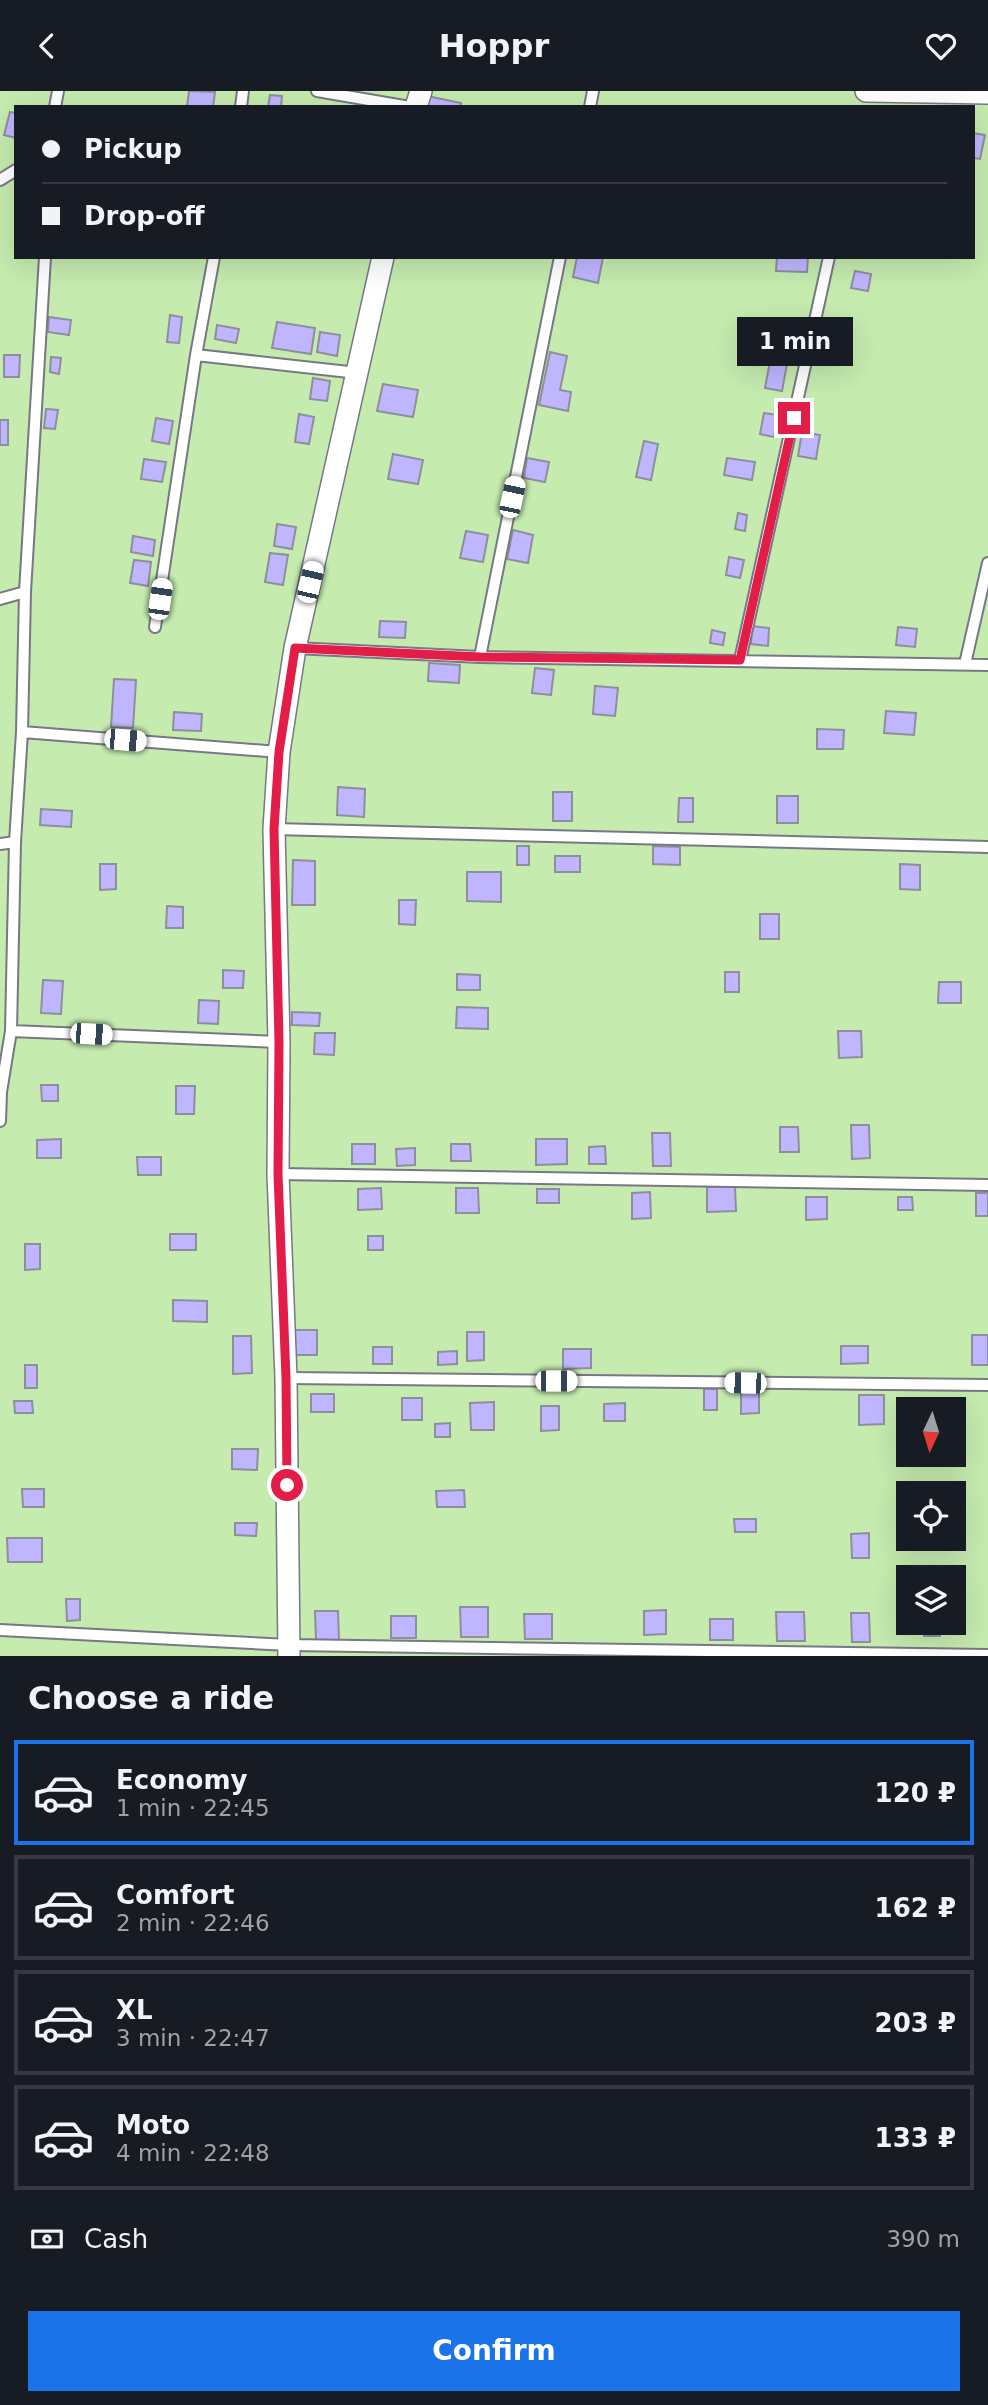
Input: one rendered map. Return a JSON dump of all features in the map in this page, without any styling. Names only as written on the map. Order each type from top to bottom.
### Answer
[{"type":"street","points":[[865,94],[988,93]]},
{"type":"street","points":[[289,1650],[286,1378],[278,1174],[279,1042],[274,829],[279,752],[295,648],[383,259]]},
{"type":"lane","points":[[317,91],[398,105]]},
{"type":"lane","points":[[0,1121],[0,1093],[11,1031],[15,842],[22,731],[24,592],[45,259]]},
{"type":"lane","points":[[155,627],[196,355],[214,259]]},
{"type":"lane","points":[[480,657],[560,259]]},
{"type":"lane","points":[[740,660],[829,259]]},
{"type":"lane","points":[[196,355],[358,373]]},
{"type":"lane","points":[[965,664],[988,563]]},
{"type":"lane","points":[[0,599],[24,592]]},
{"type":"lane","points":[[295,648],[480,657],[988,664]]},
{"type":"lane","points":[[22,731],[279,752]]},
{"type":"lane","points":[[274,829],[988,847]]},
{"type":"lane","points":[[0,844],[15,842]]},
{"type":"lane","points":[[11,1031],[279,1042]]},
{"type":"lane","points":[[278,1174],[988,1185]]},
{"type":"lane","points":[[286,1378],[988,1385]]},
{"type":"lane","points":[[0,1630],[289,1650],[988,1655]]},
{"type":"green space","points":[[0,91],[988,91],[988,1656],[0,1656]]},
{"type":"building","points":[[189,91],[215,92],[213,105],[187,105]]},
{"type":"building","points":[[270,95],[282,96],[281,105],[268,105]]},
{"type":"building","points":[[427,96],[461,103],[460,105],[425,105]]},
{"type":"building","points":[[10,112],[14,113],[14,138],[4,135]]},
{"type":"building","points":[[975,133],[985,135],[980,159],[975,158]]},
{"type":"building","points":[[577,259],[603,259],[598,283],[573,277]]},
{"type":"building","points":[[777,259],[808,259],[807,272],[776,271]]},
{"type":"building","points":[[855,271],[871,274],[868,291],[851,288]]},
{"type":"building","points":[[170,315],[182,317],[179,343],[167,342]]},
{"type":"building","points":[[49,317],[71,320],[69,335],[48,332]]},
{"type":"building","points":[[277,322],[315,328],[311,354],[272,348]]},
{"type":"building","points":[[217,325],[239,329],[236,343],[215,339]]},
{"type":"building","points":[[320,332],[340,335],[337,356],[317,352]]},
{"type":"building","points":[[550,352],[567,356],[560,390],[571,392],[568,411],[539,405]]},
{"type":"building","points":[[4,355],[20,355],[19,377],[4,377]]},
{"type":"building","points":[[51,357],[61,358],[59,374],[50,372]]},
{"type":"building","points":[[770,361],[787,364],[782,391],[765,388]]},
{"type":"building","points":[[313,378],[330,381],[327,401],[310,399]]},
{"type":"building","points":[[383,384],[418,390],[413,417],[377,411]]},
{"type":"building","points":[[46,409],[58,410],[55,429],[44,428]]},
{"type":"building","points":[[764,413],[778,415],[774,437],[760,434]]},
{"type":"building","points":[[299,414],[314,417],[309,444],[295,442]]},
{"type":"building","points":[[156,418],[173,421],[169,444],[152,441]]},
{"type":"building","points":[[0,420],[8,420],[8,445],[0,445]]},
{"type":"building","points":[[802,432],[820,435],[816,459],[798,456]]},
{"type":"building","points":[[644,441],[658,444],[651,480],[636,477]]},
{"type":"building","points":[[393,454],[423,460],[418,484],[388,479]]},
{"type":"building","points":[[527,458],[549,462],[545,482],[524,478]]},
{"type":"building","points":[[727,458],[755,462],[752,480],[724,475]]},
{"type":"building","points":[[144,459],[166,462],[162,482],[141,479]]},
{"type":"building","points":[[738,513],[747,515],[745,531],[735,529]]},
{"type":"building","points":[[277,524],[296,527],[292,549],[274,546]]},
{"type":"building","points":[[513,530],[533,535],[528,563],[507,559]]},
{"type":"building","points":[[466,531],[488,535],[483,562],[460,558]]},
{"type":"building","points":[[133,536],[155,540],[153,556],[131,552]]},
{"type":"building","points":[[270,553],[288,555],[283,585],[265,582]]},
{"type":"building","points":[[729,557],[744,560],[740,578],[726,575]]},
{"type":"building","points":[[134,560],[151,562],[148,586],[130,583]]},
{"type":"building","points":[[380,621],[406,622],[405,638],[379,637]]},
{"type":"building","points":[[752,626],[769,628],[768,646],[751,644]]},
{"type":"building","points":[[898,627],[917,629],[915,647],[896,645]]},
{"type":"building","points":[[712,630],[725,633],[723,645],[710,643]]},
{"type":"building","points":[[429,663],[460,665],[459,683],[428,681]]},
{"type":"building","points":[[535,668],[554,670],[551,695],[532,693]]},
{"type":"building","points":[[114,679],[136,680],[133,728],[111,727]]},
{"type":"building","points":[[595,686],[618,688],[615,716],[593,714]]},
{"type":"building","points":[[886,711],[916,713],[914,735],[884,733]]},
{"type":"building","points":[[174,712],[202,714],[201,731],[173,730]]},
{"type":"building","points":[[817,729],[844,730],[843,749],[817,749]]},
{"type":"building","points":[[338,787],[365,789],[364,817],[337,815]]},
{"type":"building","points":[[553,792],[572,792],[572,821],[553,821]]},
{"type":"building","points":[[777,796],[798,796],[798,823],[777,823]]},
{"type":"building","points":[[679,798],[693,798],[693,822],[678,822]]},
{"type":"building","points":[[41,809],[72,811],[71,827],[40,825]]},
{"type":"building","points":[[517,846],[529,846],[529,865],[517,865]]},
{"type":"building","points":[[653,846],[680,847],[680,865],[653,864]]},
{"type":"building","points":[[555,856],[580,856],[580,872],[555,872]]},
{"type":"building","points":[[293,860],[315,861],[315,905],[292,905]]},
{"type":"building","points":[[100,864],[116,864],[116,889],[100,890]]},
{"type":"building","points":[[900,864],[920,865],[920,890],[900,889]]},
{"type":"building","points":[[467,872],[501,872],[501,902],[467,901]]},
{"type":"building","points":[[399,900],[416,900],[415,925],[399,924]]},
{"type":"building","points":[[167,906],[183,907],[183,928],[166,928]]},
{"type":"building","points":[[760,914],[779,914],[779,939],[760,939]]},
{"type":"building","points":[[223,970],[244,971],[243,988],[223,988]]},
{"type":"building","points":[[725,972],[739,972],[739,992],[725,992]]},
{"type":"building","points":[[457,974],[480,975],[480,990],[457,990]]},
{"type":"building","points":[[43,980],[63,981],[61,1014],[41,1013]]},
{"type":"building","points":[[939,982],[961,982],[961,1003],[938,1003]]},
{"type":"building","points":[[199,1000],[219,1001],[218,1024],[198,1023]]},
{"type":"building","points":[[457,1007],[488,1008],[488,1029],[456,1028]]},
{"type":"building","points":[[292,1012],[320,1013],[319,1026],[292,1025]]},
{"type":"building","points":[[838,1031],[861,1031],[862,1057],[839,1058]]},
{"type":"building","points":[[315,1033],[335,1033],[334,1055],[314,1054]]},
{"type":"building","points":[[41,1085],[58,1085],[58,1101],[42,1101]]},
{"type":"building","points":[[176,1086],[195,1086],[194,1114],[176,1114]]},
{"type":"building","points":[[851,1125],[869,1125],[870,1158],[852,1159]]},
{"type":"building","points":[[780,1127],[798,1127],[799,1152],[780,1152]]},
{"type":"building","points":[[652,1133],[670,1133],[671,1166],[653,1166]]},
{"type":"building","points":[[61,1139],[61,1158],[37,1158],[37,1140]]},
{"type":"building","points":[[536,1139],[567,1139],[567,1164],[536,1165]]},
{"type":"building","points":[[352,1144],[375,1144],[375,1164],[352,1164]]},
{"type":"building","points":[[451,1144],[470,1144],[471,1161],[451,1161]]},
{"type":"building","points":[[605,1146],[606,1164],[589,1164],[589,1147]]},
{"type":"building","points":[[415,1148],[415,1165],[397,1166],[396,1149]]},
{"type":"building","points":[[137,1157],[161,1157],[161,1175],[138,1175]]},
{"type":"building","points":[[735,1186],[736,1211],[707,1212],[707,1187]]},
{"type":"building","points":[[381,1188],[382,1209],[358,1210],[358,1189]]},
{"type":"building","points":[[456,1188],[478,1188],[479,1213],[456,1213]]},
{"type":"building","points":[[537,1189],[559,1189],[559,1203],[537,1203]]},
{"type":"building","points":[[650,1192],[651,1218],[632,1219],[632,1193]]},
{"type":"building","points":[[976,1193],[988,1193],[988,1216],[976,1216]]},
{"type":"building","points":[[806,1197],[827,1197],[827,1219],[806,1220]]},
{"type":"building","points":[[898,1197],[912,1197],[913,1210],[898,1210]]},
{"type":"building","points":[[170,1234],[196,1234],[196,1250],[170,1250]]},
{"type":"building","points":[[368,1236],[383,1236],[383,1250],[368,1250]]},
{"type":"building","points":[[25,1244],[40,1244],[40,1269],[25,1270]]},
{"type":"building","points":[[173,1300],[207,1301],[207,1322],[173,1321]]},
{"type":"building","points":[[291,1330],[317,1330],[317,1355],[291,1355]]},
{"type":"building","points":[[467,1332],[484,1332],[484,1360],[467,1361]]},
{"type":"building","points":[[972,1335],[988,1335],[988,1365],[972,1365]]},
{"type":"building","points":[[233,1336],[251,1336],[252,1373],[233,1374]]},
{"type":"building","points":[[841,1346],[868,1346],[868,1363],[841,1364]]},
{"type":"building","points":[[373,1347],[392,1347],[392,1364],[373,1364]]},
{"type":"building","points":[[563,1349],[591,1349],[591,1368],[563,1369]]},
{"type":"building","points":[[457,1351],[457,1364],[438,1365],[438,1352]]},
{"type":"building","points":[[25,1365],[37,1365],[37,1388],[25,1388]]},
{"type":"building","points":[[704,1389],[717,1389],[717,1410],[704,1410]]},
{"type":"building","points":[[741,1391],[759,1391],[759,1413],[741,1414]]},
{"type":"building","points":[[311,1394],[334,1394],[334,1412],[311,1412]]},
{"type":"building","points":[[859,1395],[884,1395],[884,1424],[859,1425]]},
{"type":"building","points":[[402,1398],[422,1398],[422,1420],[402,1420]]},
{"type":"building","points":[[14,1401],[32,1401],[33,1413],[15,1413]]},
{"type":"building","points":[[494,1402],[494,1430],[471,1430],[470,1403]]},
{"type":"building","points":[[625,1403],[625,1421],[604,1421],[604,1404]]},
{"type":"building","points":[[541,1406],[559,1406],[559,1430],[541,1431]]},
{"type":"building","points":[[450,1423],[450,1437],[435,1437],[435,1424]]},
{"type":"building","points":[[232,1449],[258,1449],[257,1470],[232,1469]]},
{"type":"building","points":[[22,1489],[44,1489],[44,1507],[23,1507]]},
{"type":"building","points":[[464,1490],[465,1507],[437,1507],[436,1491]]},
{"type":"building","points":[[734,1519],[756,1519],[756,1532],[735,1532]]},
{"type":"building","points":[[235,1523],[257,1523],[256,1536],[235,1535]]},
{"type":"building","points":[[869,1533],[869,1558],[852,1558],[851,1534]]},
{"type":"building","points":[[7,1538],[42,1538],[42,1562],[8,1562]]},
{"type":"building","points":[[66,1599],[80,1599],[80,1620],[67,1621]]},
{"type":"building","points":[[460,1607],[488,1607],[488,1637],[461,1637]]},
{"type":"building","points":[[666,1610],[666,1634],[644,1635],[644,1611]]},
{"type":"building","points":[[315,1611],[338,1611],[339,1640],[316,1640]]},
{"type":"building","points":[[776,1612],[804,1612],[805,1641],[777,1641]]},
{"type":"building","points":[[851,1613],[869,1613],[870,1642],[852,1642]]},
{"type":"building","points":[[524,1614],[552,1614],[552,1639],[525,1639]]},
{"type":"building","points":[[391,1616],[416,1616],[416,1638],[391,1638]]},
{"type":"building","points":[[710,1619],[733,1619],[733,1640],[710,1640]]},
{"type":"route","points":[[287,1485],[278,1174],[279,1042],[274,829],[279,752],[295,648],[480,657],[740,660],[794,418]]}]
